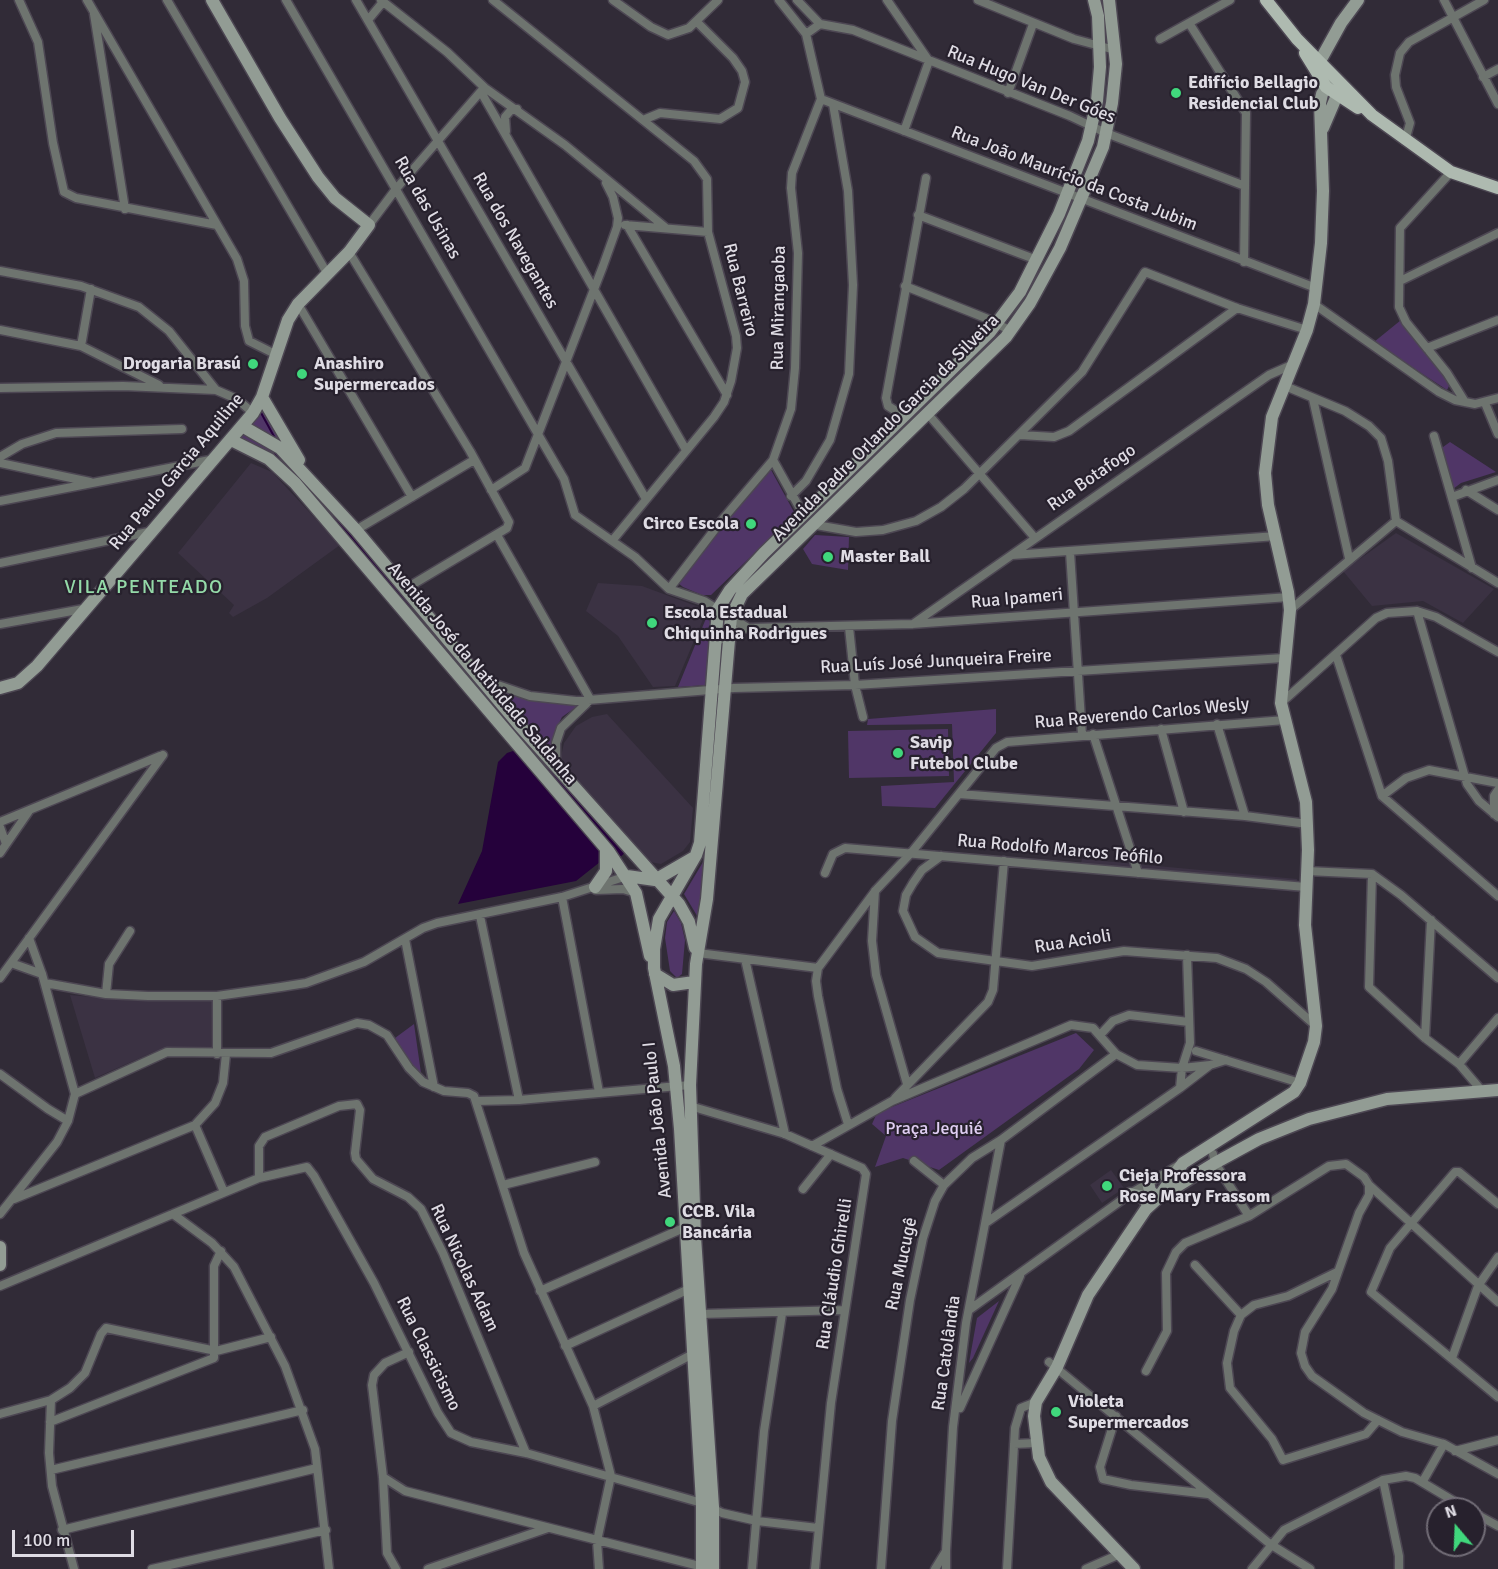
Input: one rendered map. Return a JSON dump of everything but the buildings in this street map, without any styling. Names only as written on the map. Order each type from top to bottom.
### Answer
[{"type":"main road","points":[[212,0],[280,118],[322,182],[335,198],[369,225]]},
{"type":"main road","name":"Avenida Padre Orlando Garcia da Silveira","points":[[731,617],[742,594],[816,525],[1011,331],[1042,282],[1082,200],[1106,134],[1115,83],[1115,50],[1109,0]]},
{"type":"main road","points":[[1266,0],[1297,39],[1326,87],[1372,115]]},
{"type":"main road","points":[[1320,61],[1341,23],[1358,0]]},
{"type":"main road","name":"Avenida Padre Orlando Garcia da Silveira","points":[[718,609],[730,590],[803,514],[997,323],[1020,291],[1068,194],[1092,126],[1100,80],[1096,1]]},
{"type":"main road","points":[[1297,39],[1372,115],[1405,141],[1451,172],[1498,188]]},
{"type":"main road","points":[[1214,1154],[1248,1124],[1286,1099],[1300,1083],[1314,1042],[1316,1026],[1307,957],[1308,824],[1302,781],[1281,703],[1289,604],[1277,536],[1268,505],[1265,473],[1269,430],[1307,330],[1314,304],[1323,191],[1320,103],[1326,87],[1338,80]]},
{"type":"main road","points":[[1321,134],[1338,96],[1338,80]]},
{"type":"main road","name":"Rua Paulo Garcia Aquiline","points":[[0,688],[18,683],[30,672],[253,413],[262,396],[288,320],[298,304],[350,252],[369,225]]},
{"type":"main road","points":[[262,396],[311,478]]},
{"type":"main road","name":"Avenida José da Natividade Saldanha","points":[[242,426],[280,448],[311,478],[556,767],[672,897],[689,922],[697,958]]},
{"type":"main road","name":"Avenida José da Natividade Saldanha","points":[[231,440],[269,459],[295,483],[627,876],[636,893],[655,971]]},
{"type":"main road","name":"Avenida João Paulo I","points":[[706,1569],[708,1505],[690,1084],[694,982],[707,899],[718,689],[716,642],[718,609]]},
{"type":"main road","name":"Avenida João Paulo I","points":[[708,1505],[693,1354],[676,1085],[655,971],[656,933],[659,919],[696,855],[718,689],[731,617]]},
{"type":"main road","points":[[595,886],[606,871],[607,851],[625,862],[630,860],[632,853]]},
{"type":"main road","points":[[627,876],[655,880],[696,855]]},
{"type":"main road","points":[[655,971],[673,985],[694,982]]},
{"type":"main road","points":[[1134,1569],[1051,1482],[1044,1470],[1036,1443],[1034,1416],[1036,1402],[1088,1295],[1183,1163],[1259,1140],[1309,1119],[1360,1105],[1413,1096],[1498,1090]]},
{"type":"main road","points":[[1154,1202],[1232,1140],[1248,1124]]},
{"type":"main road","points":[[1232,1140],[1259,1140]]},
{"type":"main road","points":[[1148,1182],[1154,1202]]},
{"type":"main road","points":[[1130,1194],[1154,1202]]},
{"type":"main road","points":[[0,1247],[0,1265]]},
{"type":"street","points":[[19,0],[38,42],[62,189],[76,198],[217,225]]},
{"type":"street","points":[[87,0],[242,269],[246,335],[253,344],[275,354]]},
{"type":"street","points":[[167,0],[327,273]]},
{"type":"street","name":"Rua das Usinas","points":[[286,0],[564,479],[575,515],[636,557],[669,589]]},
{"type":"street","name":"Rua dos Navegantes","points":[[356,0],[646,499]]},
{"type":"street","points":[[361,9],[367,0]]},
{"type":"street","points":[[493,0],[701,168],[707,179],[708,232]]},
{"type":"street","points":[[613,0],[651,27],[668,35],[683,32],[697,22],[718,0]]},
{"type":"street","points":[[779,0],[806,34],[821,99]]},
{"type":"street","points":[[797,0],[820,24],[806,34]]},
{"type":"street","points":[[887,0],[929,61],[904,131]]},
{"type":"street","points":[[978,0],[1033,24],[1100,48],[1115,50]]},
{"type":"street","points":[[1160,39],[1230,0]]},
{"type":"street","points":[[1444,0],[1498,104]]},
{"type":"street","points":[[1405,141],[1410,123],[1396,87],[1396,64],[1409,42],[1484,0]]},
{"type":"street","points":[[368,20],[382,1],[447,52],[483,90],[508,141],[686,450]]},
{"type":"street","points":[[93,10],[125,209]]},
{"type":"street","points":[[643,120],[660,113],[720,119],[738,108],[744,82],[741,72],[733,58],[697,22]]},
{"type":"street","points":[[1189,23],[1244,107],[1247,118],[1244,262]]},
{"type":"street","name":"Rua Hugo Van Der Góes","points":[[820,24],[853,30],[1092,126],[1106,134],[1245,186]]},
{"type":"street","points":[[1008,93],[1033,24]]},
{"type":"street","points":[[1483,77],[1498,69]]},
{"type":"street","points":[[483,90],[517,109],[565,145],[666,228]]},
{"type":"street","name":"Rua Paulo Garcia Aquiline","points":[[369,225],[396,189],[439,143],[483,90]]},
{"type":"street","name":"Rua João Maurício da Costa Jubim","points":[[821,99],[1316,288]]},
{"type":"street","name":"Rua Mirangaoba","points":[[669,589],[773,460],[791,409],[795,368],[798,253],[791,188],[792,173],[821,99]]},
{"type":"street","points":[[791,496],[806,481],[830,440],[849,374],[853,285],[848,191],[833,104]]},
{"type":"street","points":[[508,141],[505,117],[511,110],[517,109]]},
{"type":"street","points":[[1451,172],[1400,228],[1399,307],[1406,322],[1448,373],[1465,402]]},
{"type":"street","points":[[491,490],[524,470],[567,363],[617,227],[613,197],[602,177]]},
{"type":"street","points":[[904,416],[888,406],[886,398],[926,178]]},
{"type":"street","points":[[918,214],[1037,260]]},
{"type":"street","points":[[627,225],[727,395]]},
{"type":"street","name":"Rua Barreiro","points":[[612,541],[714,417],[727,395],[737,348],[708,232],[627,225],[617,227]]},
{"type":"street","points":[[1400,280],[1498,233]]},
{"type":"street","points":[[350,252],[509,522],[507,528],[405,589]]},
{"type":"street","points":[[0,271],[92,289],[139,307],[162,323],[216,390]]},
{"type":"street","points":[[816,525],[856,532],[897,527],[941,507],[1020,435],[1082,372],[1142,273],[1150,273],[1237,308],[1307,330]]},
{"type":"street","points":[[905,286],[997,323],[1011,331]]},
{"type":"street","points":[[81,346],[92,289]]},
{"type":"street","points":[[298,304],[412,497]]},
{"type":"street","points":[[1314,304],[1438,392],[1465,402],[1485,403],[1498,398]]},
{"type":"street","points":[[1020,435],[1054,437],[1069,431],[1237,308]]},
{"type":"street","points":[[1427,348],[1498,320]]},
{"type":"street","points":[[0,330],[81,346],[162,387]]},
{"type":"street","name":"Rua Botafogo","points":[[912,624],[1269,375],[1294,364]]},
{"type":"street","points":[[0,388],[162,387],[216,390],[237,399],[253,413]]},
{"type":"street","points":[[1285,387],[1345,411],[1370,426],[1381,438],[1388,461],[1396,521]]},
{"type":"street","points":[[1314,399],[1349,558]]},
{"type":"street","points":[[1485,403],[1498,434]]},
{"type":"street","points":[[928,414],[1035,538]]},
{"type":"street","points":[[0,457],[22,444],[56,434],[182,429]]},
{"type":"street","points":[[1434,436],[1472,568]]},
{"type":"street","points":[[0,501],[189,462],[215,459]]},
{"type":"street","points":[[357,530],[474,460]]},
{"type":"street","points":[[773,460],[803,514]]},
{"type":"street","points":[[0,463],[93,483]]},
{"type":"street","points":[[1452,497],[1498,480]]},
{"type":"street","points":[[1466,490],[1498,510]]},
{"type":"street","points":[[1289,604],[1396,521]]},
{"type":"street","points":[[1396,521],[1498,583]]},
{"type":"street","points":[[0,563],[153,531]]},
{"type":"street","points":[[496,535],[591,699],[561,728],[556,743],[556,767]]},
{"type":"street","points":[[1009,555],[1277,536]]},
{"type":"street","points":[[1070,552],[1072,611],[1082,735]]},
{"type":"street","points":[[669,589],[718,609],[748,628]]},
{"type":"street","name":"Rua Ipameri","points":[[716,642],[748,628],[849,627],[1072,611],[1289,604]]},
{"type":"street","points":[[0,624],[83,609]]},
{"type":"street","points":[[1417,611],[1470,791],[1496,816]]},
{"type":"street","points":[[1281,703],[1376,618],[1387,613],[1417,611],[1436,617],[1498,652]]},
{"type":"street","points":[[849,627],[855,685],[863,717]]},
{"type":"street","points":[[1336,655],[1382,796],[1498,896]]},
{"type":"street","name":"Rua Luís José Junqueira Freire","points":[[483,680],[530,696],[562,701],[718,689],[855,685],[1284,658]]},
{"type":"street","name":"Rua Reverendo Carlos Wesly","points":[[818,968],[876,890],[910,854],[1000,743],[1285,720]]},
{"type":"street","points":[[1217,724],[1245,816]]},
{"type":"street","points":[[1161,729],[1184,812]]},
{"type":"street","points":[[1093,734],[1138,873]]},
{"type":"street","points":[[0,822],[163,755],[0,978]]},
{"type":"street","points":[[135,768],[141,785]]},
{"type":"street","points":[[1382,796],[1406,778],[1423,771],[1438,771],[1498,783]]},
{"type":"street","points":[[1496,816],[1494,796],[1498,790]]},
{"type":"street","points":[[959,794],[1117,808],[1245,816],[1308,824]]},
{"type":"street","points":[[0,853],[30,811]]},
{"type":"street","points":[[0,827],[6,844]]},
{"type":"street","name":"Rua Rodolfo Marcos Teófilo","points":[[825,873],[833,854],[843,848],[1306,887]]},
{"type":"street","name":"Rua Acioli","points":[[941,856],[922,870],[906,895],[903,911],[915,937],[938,953],[1032,966],[1124,951],[1217,958],[1246,969],[1266,982],[1316,1026]]},
{"type":"street","points":[[892,1101],[988,1002],[993,990],[1004,861]]},
{"type":"street","points":[[1307,871],[1372,874],[1431,920],[1498,978]]},
{"type":"street","points":[[1372,874],[1369,987],[1425,1038],[1459,1064],[1482,1091]]},
{"type":"street","points":[[11,963],[44,979],[105,994],[217,996],[306,982],[364,962],[437,923],[480,916],[562,897],[627,876]]},
{"type":"street","points":[[580,892],[609,888],[636,893]]},
{"type":"street","points":[[876,890],[872,941],[876,975],[907,1084]]},
{"type":"street","points":[[562,897],[599,1092]]},
{"type":"street","points":[[480,916],[519,1100]]},
{"type":"street","points":[[1425,1038],[1431,920]]},
{"type":"street","points":[[105,994],[109,964],[130,931]]},
{"type":"street","points":[[0,1214],[57,1142],[68,1121],[75,1094],[44,979],[29,938]]},
{"type":"street","points":[[405,939],[434,1087]]},
{"type":"street","points":[[1180,1088],[1182,1068],[1190,1044],[1187,955]]},
{"type":"street","points":[[697,958],[745,959],[818,968],[816,981],[821,1008],[837,1089],[848,1124]]},
{"type":"street","points":[[745,959],[785,1134]]},
{"type":"street","points":[[13,1199],[195,1125],[215,1103],[223,1083],[217,996]]},
{"type":"street","points":[[1101,1034],[1113,1021],[1129,1015],[1189,1022]]},
{"type":"street","points":[[1459,1064],[1498,1018]]},
{"type":"street","points":[[75,1094],[160,1054],[180,1050],[222,1054],[280,1052],[346,1024],[363,1023],[387,1035],[415,1076],[444,1091],[468,1093],[477,1101],[524,1253],[592,1406],[611,1476],[597,1541],[599,1569]]},
{"type":"street","points":[[812,1146],[892,1101],[1071,1025],[1093,1028],[1101,1034],[1116,1054],[1137,1065],[1182,1068],[1210,1065],[1226,1060]]},
{"type":"street","points":[[1190,1044],[1210,1065]]},
{"type":"street","points":[[1196,1051],[1300,1083]]},
{"type":"street","name":"Rua Mucugê","points":[[881,1569],[892,1421],[910,1300],[928,1218],[945,1185],[972,1158],[1001,1140],[1116,1054]]},
{"type":"street","points":[[987,1222],[1210,1065]]},
{"type":"street","points":[[0,1074],[68,1121]]},
{"type":"street","points":[[477,1101],[519,1100],[690,1084]]},
{"type":"street","name":"Rua Nicolas Adam","points":[[259,1178],[258,1150],[265,1137],[339,1106],[353,1103],[359,1106],[354,1153],[362,1168],[388,1189],[413,1200],[421,1209],[443,1253],[526,1453]]},
{"type":"street","name":"Rua Cláudio Ghirelli","points":[[690,1106],[785,1134],[862,1168],[866,1174],[844,1310],[815,1569]]},
{"type":"street","points":[[195,1125],[224,1192]]},
{"type":"street","name":"Rua Catolândia","points":[[935,1569],[946,1551],[953,1427],[969,1310],[1001,1140]]},
{"type":"street","points":[[802,1189],[831,1154]]},
{"type":"street","points":[[1214,1154],[1249,1216]]},
{"type":"street","points":[[914,1161],[945,1185]]},
{"type":"street","points":[[503,1185],[595,1162]]},
{"type":"street","points":[[969,1310],[1130,1194],[1183,1163]]},
{"type":"street","points":[[1146,1371],[1167,1331],[1166,1273],[1176,1251],[1185,1242],[1249,1216],[1311,1176],[1338,1164],[1358,1170],[1369,1185],[1409,1224],[1498,1302]]},
{"type":"street","name":"Rua Classicismo","points":[[259,1178],[305,1167],[314,1176],[410,1352],[447,1430],[471,1442],[526,1453],[611,1476],[708,1505],[722,1513],[757,1521],[818,1528]]},
{"type":"street","points":[[1496,1199],[1457,1171],[1390,1248],[1371,1292],[1498,1397]]},
{"type":"street","points":[[0,1286],[259,1178]]},
{"type":"street","points":[[1369,1185],[1369,1195],[1359,1213],[1332,1289],[1305,1332],[1301,1353],[1312,1376],[1342,1399],[1402,1432],[1444,1444],[1498,1474]]},
{"type":"street","points":[[173,1214],[221,1251],[241,1278],[271,1337],[313,1437],[329,1569]]},
{"type":"street","points":[[540,1291],[686,1227]]},
{"type":"street","points":[[50,1422],[212,1359],[216,1351],[214,1274],[221,1251]]},
{"type":"street","points":[[1452,1358],[1478,1286],[1498,1257]]},
{"type":"street","points":[[1195,1265],[1241,1314]]},
{"type":"street","points":[[1337,1272],[1288,1296],[1254,1305],[1241,1314],[1234,1331],[1227,1363],[1230,1388],[1272,1439],[1284,1460],[1366,1434],[1378,1420]]},
{"type":"street","points":[[953,1427],[966,1390],[1020,1275]]},
{"type":"street","points":[[565,1346],[689,1289]]},
{"type":"street","points":[[701,1314],[782,1314],[844,1310]]},
{"type":"street","points":[[752,1569],[764,1431],[782,1314]]},
{"type":"street","points":[[0,1414],[51,1400],[70,1388],[85,1373],[100,1334],[106,1328],[216,1351],[271,1337]]},
{"type":"street","points":[[396,1569],[387,1553],[383,1477],[373,1380],[385,1363],[410,1352]]},
{"type":"street","points":[[592,1406],[693,1354]]},
{"type":"street","points":[[1053,1364],[1270,1545],[1310,1569]]},
{"type":"street","points":[[51,1400],[51,1470],[62,1530],[74,1569]]},
{"type":"street","points":[[1007,1569],[1015,1428],[1021,1408],[1036,1402]]},
{"type":"street","points":[[51,1470],[303,1410]]},
{"type":"street","points":[[1116,1416],[1100,1467],[1103,1479],[1131,1485],[1208,1494]]},
{"type":"street","points":[[1455,1451],[1498,1440]]},
{"type":"street","points":[[1014,1444],[1036,1443]]},
{"type":"street","points":[[1423,1481],[1444,1444]]},
{"type":"street","points":[[62,1530],[316,1468]]},
{"type":"street","points":[[1252,1569],[1284,1530],[1383,1479],[1406,1476],[1423,1481],[1448,1497]]},
{"type":"street","points":[[383,1477],[405,1491],[706,1569]]},
{"type":"street","points":[[1383,1479],[1399,1556],[1396,1568]]},
{"type":"street","points":[[428,1569],[548,1528]]},
{"type":"street","points":[[152,1569],[326,1530]]},
{"type":"street","points":[[946,1551],[946,1569]]},
{"type":"street","points":[[1086,1569],[1120,1554]]},
{"type":"shaded area","points":[[251,463],[272,472],[340,545],[267,598],[233,617],[229,613],[234,605],[178,553]]},
{"type":"shaded area","points":[[1396,533],[1494,589],[1463,623],[1423,601],[1372,606],[1343,571]]},
{"type":"shaded area","name":"Escola Estadual Chiquinha Rodrigues","points":[[598,583],[642,586],[707,610],[675,686],[653,687],[618,636],[586,611]]},
{"type":"shaded area","points":[[607,714],[693,808],[690,842],[683,851],[661,864],[650,862],[560,761],[564,743],[576,726],[592,717]]},
{"type":"shaded area","points":[[513,751],[520,754],[605,858],[576,881],[458,904],[482,851],[498,762],[507,753]]},
{"type":"shaded area","points":[[1082,859],[1297,879],[1296,892],[1079,872]]},
{"type":"shaded area","points":[[70,995],[139,1001],[212,1001],[211,1049],[156,1051],[95,1078]]},
{"type":"shaded area","name":"Cieja Professora Rose Mary Frassom","points":[[1111,1170],[1124,1188],[1102,1203],[1090,1185]]},
{"type":"green space","points":[[1401,320],[1450,384],[1447,390],[1374,342]]},
{"type":"green space","points":[[260,406],[285,445],[277,447],[273,455],[237,437]]},
{"type":"green space","points":[[1450,442],[1496,472],[1461,483],[1453,489],[1443,454],[1443,447]]},
{"type":"green space","points":[[770,468],[795,514],[711,595],[702,595],[683,587],[678,583],[679,573]]},
{"type":"green space","name":"Master Ball","points":[[815,535],[849,537],[848,570],[812,564],[803,549]]},
{"type":"green space","points":[[709,611],[711,641],[707,685],[678,687]]},
{"type":"green space","points":[[498,688],[534,701],[579,705],[562,717],[553,738],[552,758],[514,713]]},
{"type":"green space","points":[[996,709],[996,733],[935,808],[882,806],[881,786],[954,782],[952,724],[867,725],[868,719]]},
{"type":"green space","name":"Savip Futebol Clube","points":[[948,729],[949,776],[849,778],[848,731]]},
{"type":"green space","points":[[703,862],[707,862],[702,924],[684,894]]},
{"type":"green space","points":[[674,911],[681,923],[685,940],[682,974],[677,978],[670,971],[665,938],[667,922]]},
{"type":"green space","points":[[414,1024],[421,1073],[418,1075],[395,1038]]},
{"type":"green space","name":"Praça Jequié","points":[[1076,1033],[1094,1050],[1079,1069],[939,1170],[903,1158],[875,1167],[886,1136],[872,1124],[877,1113]]},
{"type":"green space","points":[[999,1301],[973,1358],[969,1363],[977,1318]]},
{"type":"waterway","points":[[260,411],[276,440]]},
{"type":"waterway","points":[[275,453],[290,468]]},
{"type":"waterway","points":[[306,488],[410,603]]},
{"type":"waterway","points":[[544,762],[620,852]]},
{"type":"place","name":"Edifício Bellagio Residencial Club","points":[[1176,93]]},
{"type":"place","name":"Drogaria Brasú","points":[[253,364]]},
{"type":"place","name":"Anashiro Supermercados","points":[[302,374]]},
{"type":"place","name":"Circo Escola","points":[[751,524]]},
{"type":"place","name":"Master Ball","points":[[828,557]]},
{"type":"place","name":"Escola Estadual Chiquinha Rodrigues","points":[[652,623]]},
{"type":"place","name":"Savip Futebol Clube","points":[[898,753]]},
{"type":"place","name":"Cieja Professora Rose Mary Frassom","points":[[1107,1186]]},
{"type":"place","name":"CCB. Vila Bancária","points":[[670,1222]]},
{"type":"place","name":"Violeta Supermercados","points":[[1056,1412]]},
{"type":"district","name":"VILA PENTEADO","points":[[144,588]]}]
